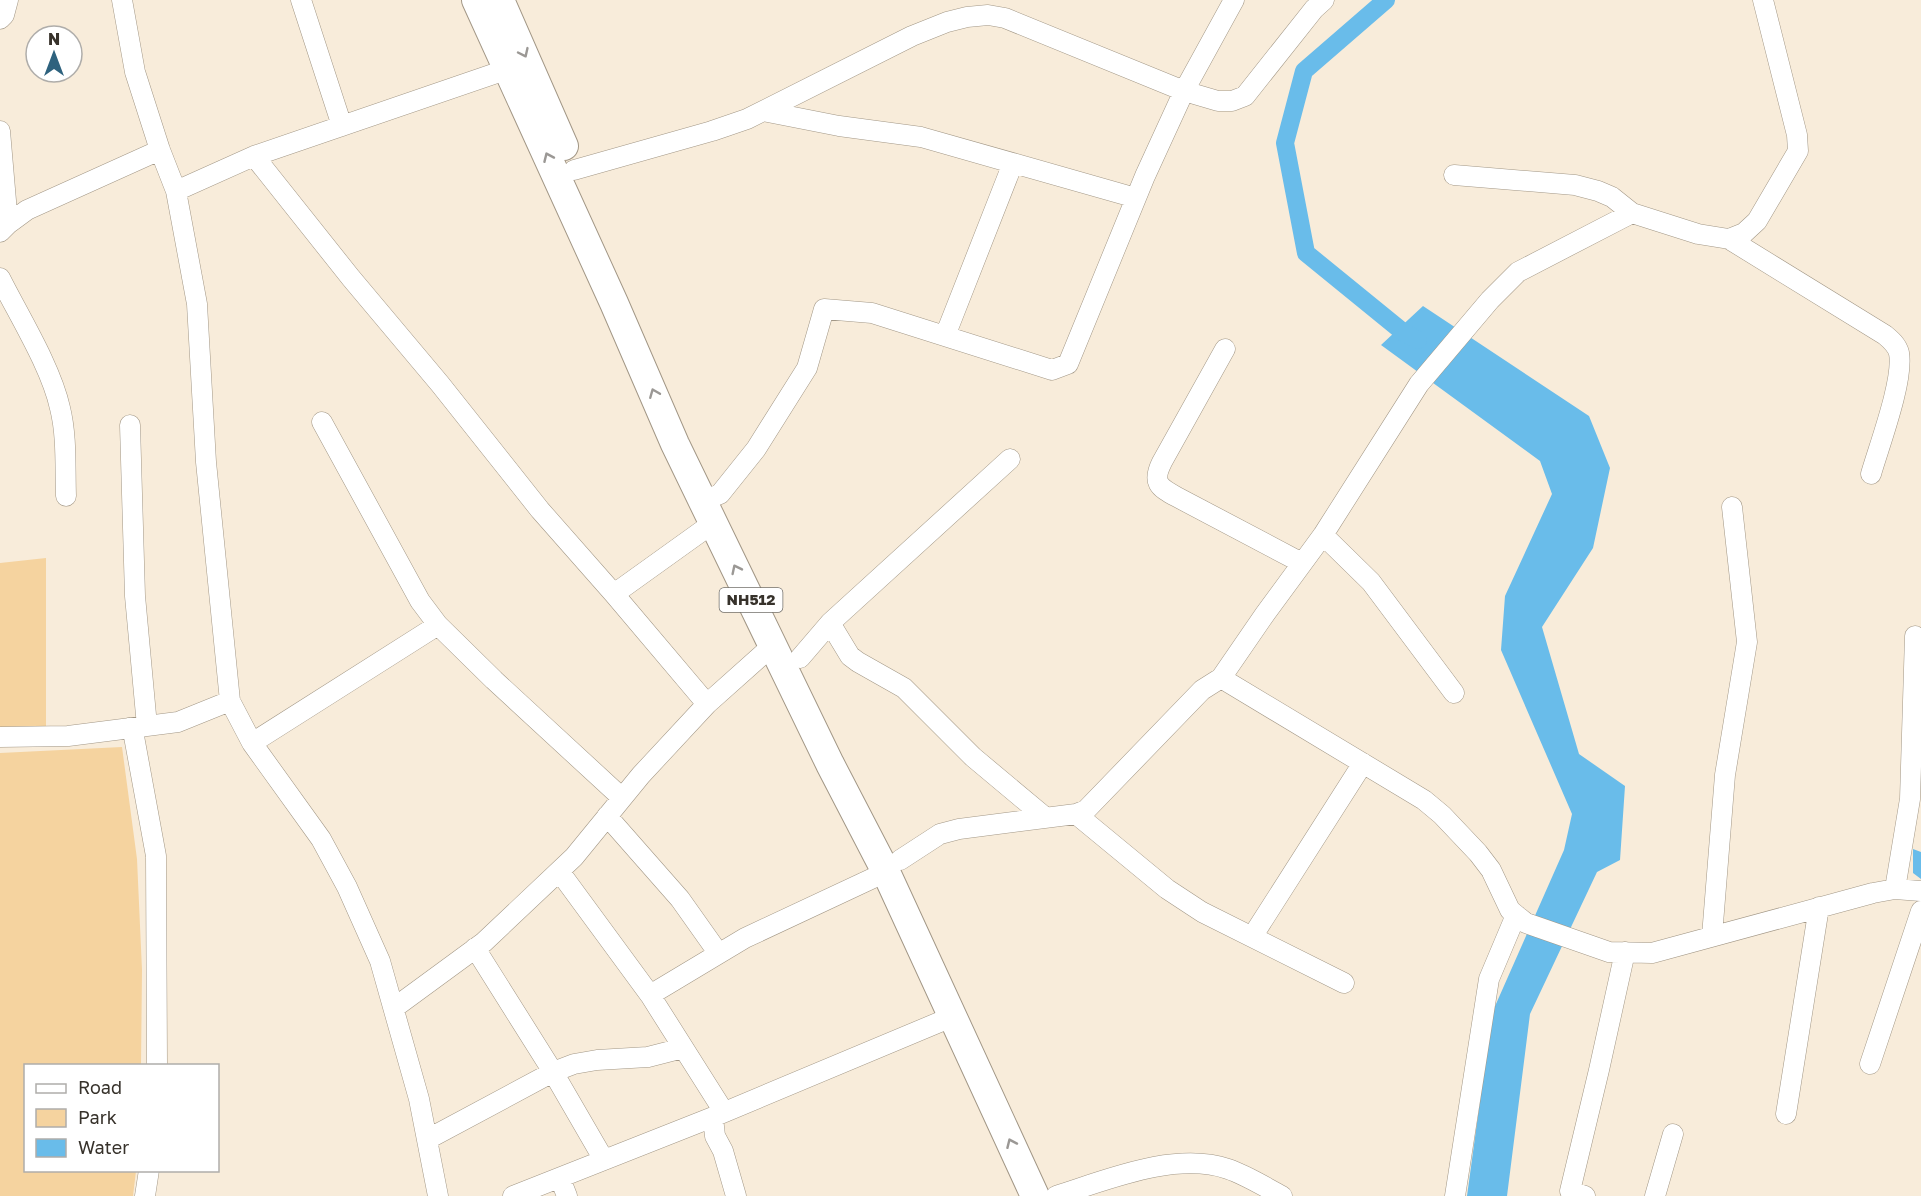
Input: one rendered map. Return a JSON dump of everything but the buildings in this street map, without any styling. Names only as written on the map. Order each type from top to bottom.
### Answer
[{"type":"highway","name":"NH512","points":[[497,1],[508,69],[645,372],[675,444],[800,658],[893,866],[954,1016],[1035,1196]]},
{"type":"highway","name":"NH512","points":[[497,1],[654,345],[692,436],[712,506],[773,645],[830,764],[893,866],[971,1008],[1056,1196]]},
{"type":"street","points":[[0,19],[4,15],[8,0]]},
{"type":"street","points":[[122,0],[135,72],[176,191],[198,304],[206,462],[230,701],[252,742],[321,839],[347,887],[380,961],[419,1099],[438,1196]]},
{"type":"street","points":[[301,0],[342,126]]},
{"type":"street","points":[[614,594],[712,506],[756,450],[807,368],[824,309],[872,313],[1052,370],[1068,364],[1136,198],[1184,91],[1234,0]]},
{"type":"street","points":[[574,170],[747,119],[912,36],[947,22],[967,17],[987,15],[1005,18],[1184,91],[1218,101],[1232,101],[1245,96],[1314,9],[1324,0]]},
{"type":"street","points":[[1729,239],[1744,233],[1757,220],[1798,152],[1797,135],[1763,0]]},
{"type":"street","points":[[176,191],[254,156],[508,69]]},
{"type":"street","points":[[763,111],[839,126],[921,137],[1136,198]]},
{"type":"street","points":[[0,131],[4,228]]},
{"type":"street","points":[[4,228],[27,210],[160,150]]},
{"type":"street","points":[[254,156],[540,510],[707,704]]},
{"type":"street","points":[[945,336],[1013,163]]},
{"type":"street","points":[[1454,175],[1575,185],[1612,196],[1632,213],[1698,234],[1729,239],[1885,335],[1895,344],[1899,354],[1897,380],[1871,474]]},
{"type":"street","points":[[650,995],[745,938],[893,866],[940,834],[959,829],[1076,814],[1086,810],[1202,690],[1221,678],[1323,535],[1419,384],[1490,300],[1518,272],[1632,213]]},
{"type":"street","points":[[0,278],[52,381],[60,404],[66,496]]},
{"type":"street","points":[[1225,349],[1156,474],[1158,483],[1164,490],[1302,563]]},
{"type":"street","points":[[322,422],[420,601],[438,625],[622,798]]},
{"type":"street","points":[[130,425],[138,727]]},
{"type":"street","points":[[800,658],[830,623],[1010,459]]},
{"type":"street","points":[[1712,936],[1725,775],[1747,642],[1732,507]]},
{"type":"street","points":[[1323,535],[1371,582],[1454,693]]},
{"type":"street","points":[[830,623],[850,656],[904,688],[973,757],[1046,818]]},
{"type":"street","points":[[252,742],[438,625]]},
{"type":"street","points":[[1895,889],[1910,799],[1915,636]]},
{"type":"street","points":[[394,1008],[475,948],[574,857],[622,798],[707,704],[773,645]]},
{"type":"street","points":[[1221,678],[1424,800],[1442,815],[1478,853],[1491,870],[1510,910],[1521,919],[1617,952],[1652,953],[1895,889],[1921,891]]},
{"type":"street","points":[[0,737],[68,736],[178,722],[230,701]]},
{"type":"street","points":[[138,727],[133,731],[156,856],[157,1064]]},
{"type":"street","points":[[1252,937],[1363,763]]},
{"type":"street","points":[[1076,814],[1167,889],[1202,912],[1344,983]]},
{"type":"street","points":[[607,816],[680,899],[714,947],[716,955]]},
{"type":"street","points":[[559,871],[650,995],[683,1048],[718,1114],[715,1136],[723,1151],[736,1196]]},
{"type":"street","points":[[1786,1114],[1820,907]]},
{"type":"street","points":[[1870,1064],[1921,911]]},
{"type":"street","points":[[1455,1196],[1489,980],[1521,919]]},
{"type":"street","points":[[475,948],[553,1072],[604,1160]]},
{"type":"street","points":[[1585,1196],[1570,1191],[1599,1070],[1617,952]]},
{"type":"street","points":[[513,1196],[563,1187],[604,1160],[954,1016]]},
{"type":"street","points":[[428,1139],[553,1072],[586,1062],[648,1057],[683,1048]]},
{"type":"street","points":[[1659,1195],[1673,1134]]},
{"type":"street","points":[[1056,1196],[1129,1173],[1159,1166],[1192,1164],[1211,1164],[1229,1169],[1282,1196]]},
{"type":"street","points":[[145,1196],[148,1172]]},
{"type":"green space","points":[[46,558],[46,729],[0,727],[0,563]]},
{"type":"green space","points":[[122,747],[137,859],[142,970],[141,1064],[24,1064],[24,1172],[136,1172],[133,1196],[0,1196],[0,753]]},
{"type":"water","points":[[1423,306],[1589,416],[1610,468],[1593,548],[1542,627],[1579,754],[1625,786],[1620,860],[1597,872],[1530,1014],[1507,1196],[1467,1196],[1492,1013],[1564,850],[1572,814],[1501,650],[1505,596],[1552,494],[1540,461],[1381,345]]},
{"type":"water","points":[[1913,849],[1921,852],[1921,879],[1913,873]]},
{"type":"waterway","points":[[1386,0],[1304,71],[1285,143],[1306,253],[1403,332],[1418,340]]}]
